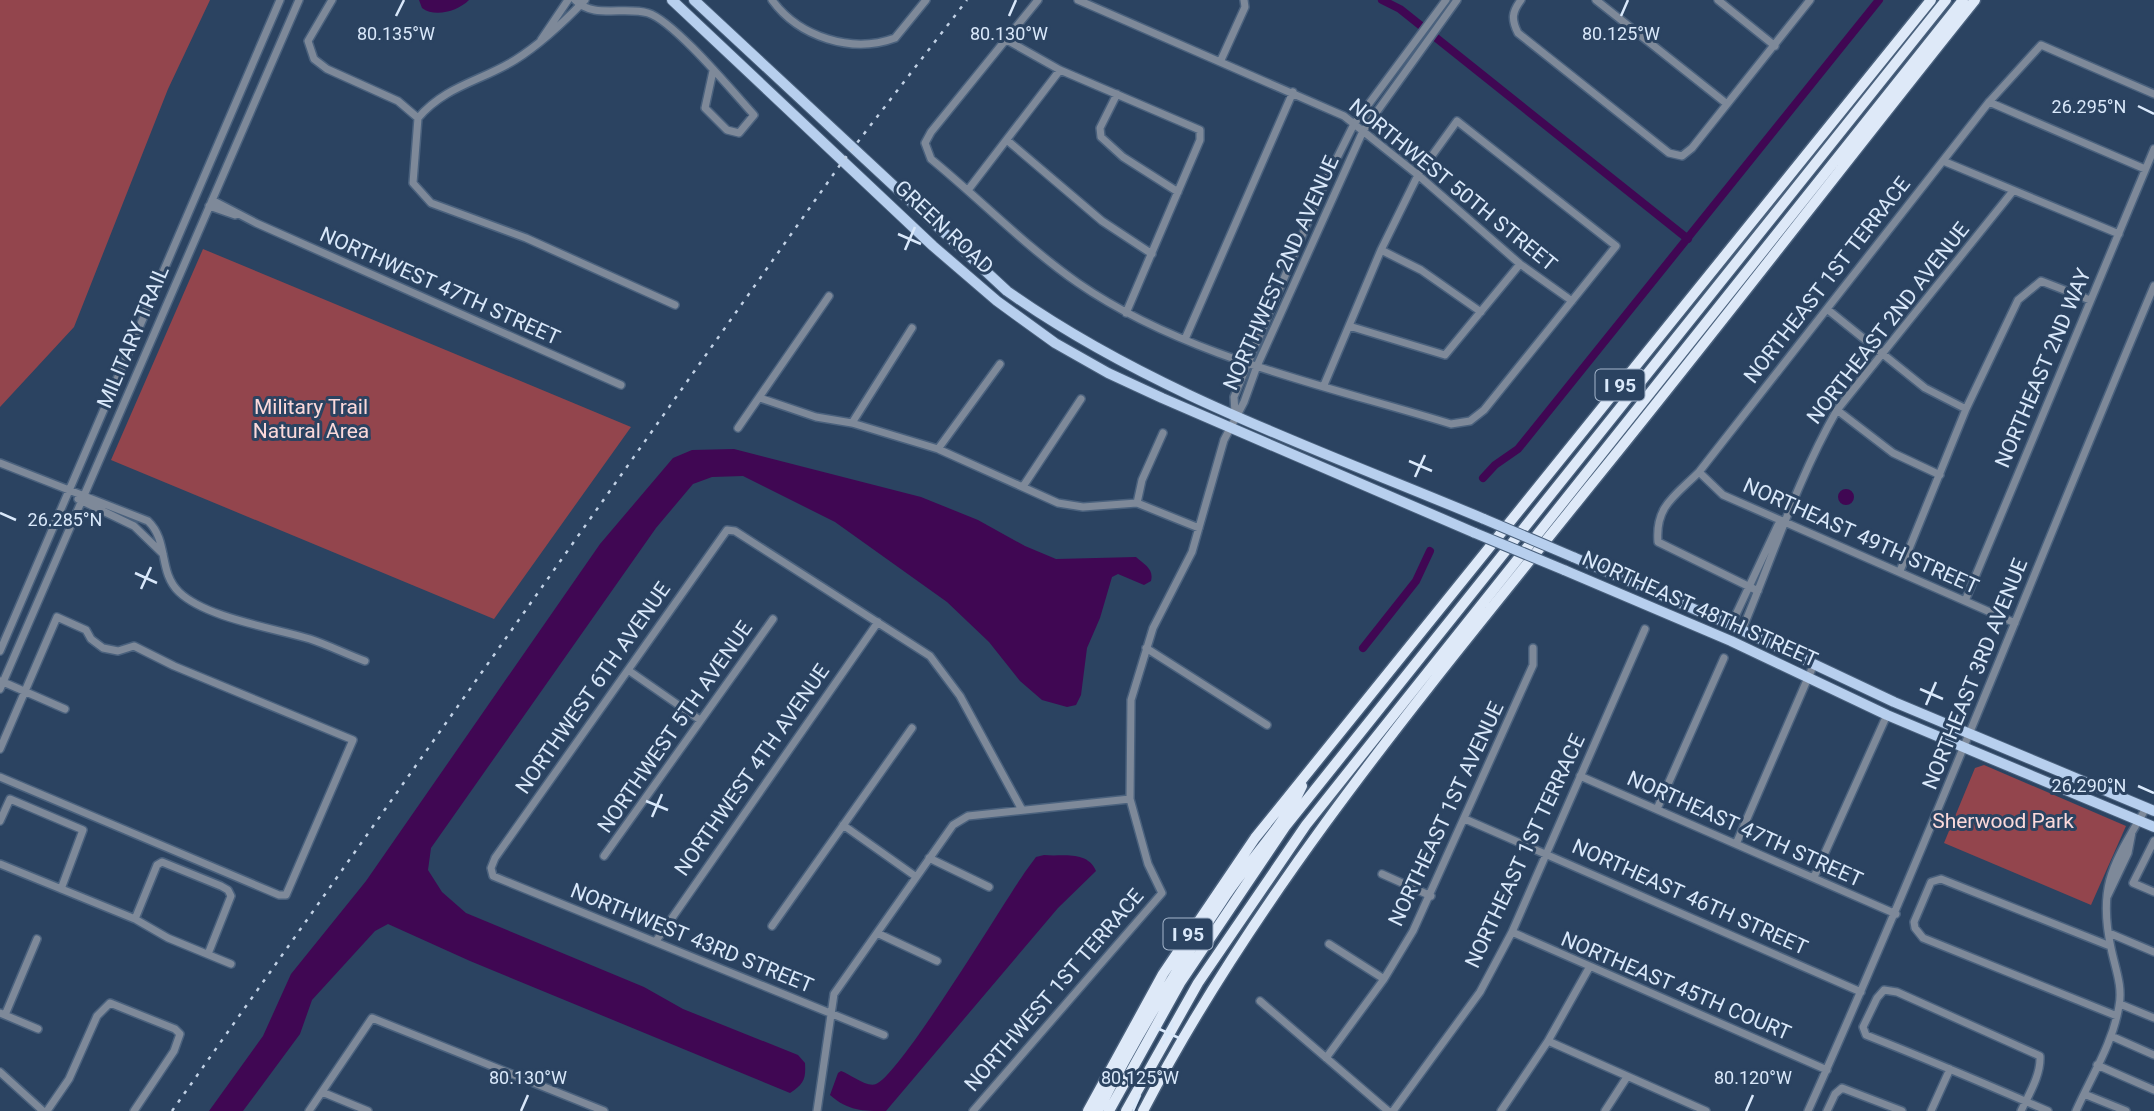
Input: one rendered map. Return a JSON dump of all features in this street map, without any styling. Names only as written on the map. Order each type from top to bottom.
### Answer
[{"type":"highway","name":"I 95","points":[[1088,1111],[1122,1044],[1182,944],[1239,860],[1931,0]]},
{"type":"highway","points":[[1109,1111],[1180,983],[1237,894],[1285,827],[1947,0]]},
{"type":"highway","points":[[1126,1111],[1198,983],[1257,892],[1313,815],[1963,0]]},
{"type":"highway","name":"I 95","points":[[1143,1111],[1241,945],[1319,833],[1490,611],[1975,0]]},
{"type":"highway","points":[[1098,1111],[1171,979],[1231,888],[1294,803],[1308,771]]},
{"type":"highway","points":[[1134,1111],[1171,1060]]},
{"type":"main road","name":"GREEN ROAD","points":[[672,0],[933,246],[997,301],[1055,342],[1108,373],[1229,427]]},
{"type":"main road","name":"GREEN ROAD","points":[[694,0],[1007,292],[1062,330],[1116,360],[1235,414]]},
{"type":"main road","name":"NORTHEAST 48TH STREET","points":[[1235,414],[1731,625],[1970,735],[2150,810]]},
{"type":"main road","name":"NORTHEAST 48TH STREET","points":[[1229,427],[1564,570],[1808,677],[1887,715],[2154,827]]},
{"type":"main road","points":[[2091,802],[2127,800]]},
{"type":"street","name":"MILITARY TRAIL","points":[[0,651],[281,0]]},
{"type":"street","name":"MILITARY TRAIL","points":[[1,684],[299,0]]},
{"type":"street","points":[[332,0],[308,41],[314,60],[327,69],[398,101],[418,118]]},
{"type":"street","points":[[772,0],[780,10],[820,39],[865,43],[895,38],[926,0]]},
{"type":"street","points":[[1038,0],[931,132],[925,143],[931,159],[1011,231],[1079,284],[1126,313],[1248,363],[1451,424],[1470,421],[1484,410],[1616,246],[1457,121],[1418,174],[1381,250],[1324,385]]},
{"type":"street","name":"NORTHWEST 50TH STREET","points":[[1077,0],[1293,92],[1354,124],[1418,174],[1520,264],[1572,301]]},
{"type":"street","points":[[1221,60],[1244,8],[1244,0]]},
{"type":"street","name":"NORTHWEST 2ND AVENUE","points":[[1235,414],[1234,397],[1324,184],[1354,124],[1446,0]]},
{"type":"street","name":"NORTHWEST 2ND AVENUE","points":[[1235,414],[1244,402],[1257,366],[1363,131],[1422,45],[1457,0]]},
{"type":"street","points":[[1521,0],[1513,10],[1513,23],[1518,33],[1669,153],[1682,156],[1692,148],[1810,0]]},
{"type":"street","points":[[1596,0],[1727,104]]},
{"type":"street","points":[[1718,0],[1775,46]]},
{"type":"street","points":[[539,43],[574,1]]},
{"type":"street","points":[[574,1],[539,43],[513,61],[446,92],[418,118],[412,183],[430,203],[526,238],[675,305]]},
{"type":"street","points":[[574,1],[602,12],[637,10],[652,14],[712,71],[754,114],[739,133],[727,130],[705,108],[712,71]]},
{"type":"street","points":[[1005,39],[1060,70],[1200,130],[1200,140],[1126,313]]},
{"type":"street","name":"NORTHEAST 1ST TERRACE","points":[[1749,587],[1658,542],[1656,523],[1662,510],[1699,472],[1989,102],[2040,45],[2154,94]]},
{"type":"street","points":[[968,190],[1060,70]]},
{"type":"street","points":[[1185,338],[1293,92]]},
{"type":"street","points":[[1117,94],[1100,128],[1101,137],[1122,157],[1178,192]]},
{"type":"street","points":[[1989,102],[2146,169]]},
{"type":"street","points":[[225,131],[239,137]]},
{"type":"street","points":[[1008,141],[1102,221],[1152,254]]},
{"type":"street","name":"NORTHEAST 2ND WAY","points":[[1965,601],[2154,149]]},
{"type":"street","points":[[1942,161],[2119,234]]},
{"type":"street","name":"NORTHEAST 2ND AVENUE","points":[[1742,630],[1784,521],[1819,440],[1837,410],[2012,191]]},
{"type":"street","name":"NORTHWEST 47TH STREET","points":[[211,203],[621,385]]},
{"type":"street","points":[[1381,250],[1421,270],[1481,312]]},
{"type":"street","points":[[170,261],[183,266]]},
{"type":"street","points":[[1349,326],[1445,355],[1520,264]]},
{"type":"street","points":[[1900,571],[1966,409],[2018,300],[2041,281],[2090,300]]},
{"type":"street","name":"NORTHEAST 3RD AVENUE","points":[[1808,1111],[1896,914],[2154,286]]},
{"type":"street","points":[[738,428],[829,296]]},
{"type":"street","points":[[1827,309],[1880,355],[1925,388],[1966,409]]},
{"type":"street","points":[[852,423],[912,328]]},
{"type":"street","points":[[938,449],[1000,363]]},
{"type":"street","points":[[760,398],[816,417],[852,423],[938,449],[1024,485],[1058,503],[1137,503],[1199,528]]},
{"type":"street","points":[[1024,485],[1081,400]]},
{"type":"street","points":[[1837,410],[1893,453],[1940,475]]},
{"type":"street","points":[[817,1111],[829,1012],[834,994],[953,825],[968,816],[1021,808],[1130,799],[1131,699],[1146,648],[1181,578],[1199,528],[1211,479],[1235,414]]},
{"type":"street","points":[[1137,503],[1142,480],[1163,433]]},
{"type":"street","points":[[0,463],[82,498],[134,526],[163,554]]},
{"type":"street","name":"NORTHEAST 49TH STREET","points":[[1699,472],[1723,495],[2015,623]]},
{"type":"street","points":[[82,498],[148,521],[159,534],[169,577],[183,595],[250,625],[309,639],[365,661]]},
{"type":"street","name":"NORTHEAST 2ND AVENUE","points":[[1731,625],[1780,522],[1784,521]]},
{"type":"street","name":"NORTHWEST 6TH AVENUE","points":[[491,868],[727,530],[735,531],[878,622]]},
{"type":"street","points":[[1749,587],[1758,591]]},
{"type":"street","points":[[0,748],[57,617],[86,630],[91,639],[103,648],[118,651],[134,646],[174,666],[353,740],[286,895],[279,895],[0,776]]},
{"type":"street","name":"NORTHWEST 5TH AVENUE","points":[[604,856],[773,619]]},
{"type":"street","points":[[878,622],[930,656],[948,676],[1021,808]]},
{"type":"street","name":"NORTHWEST 4TH AVENUE","points":[[656,941],[878,622]]},
{"type":"street","name":"NORTHEAST 1ST TERRACE","points":[[1391,1111],[1479,992],[1512,932],[1645,629]]},
{"type":"street","points":[[1146,648],[1267,725]]},
{"type":"street","name":"NORTHEAST 1ST AVENUE","points":[[1326,1058],[1384,979],[1431,896],[1533,665],[1533,648]]},
{"type":"street","points":[[1657,809],[1724,658]]},
{"type":"street","points":[[1736,844],[1814,664]]},
{"type":"street","points":[[628,670],[700,720]]},
{"type":"street","points":[[1,684],[65,709]]},
{"type":"street","points":[[1814,877],[1887,715]]},
{"type":"street","points":[[772,926],[912,728]]},
{"type":"street","name":"NORTHEAST 47TH STREET","points":[[1580,776],[1896,914]]},
{"type":"street","points":[[0,821],[9,799],[83,830],[61,889]]},
{"type":"street","name":"NORTHWEST 1ST TERRACE","points":[[973,1111],[1162,892],[1148,864],[1130,799]]},
{"type":"street","points":[[2076,1111],[2111,1036],[2120,1004],[2119,980],[2110,946],[2105,901],[2110,875],[2132,832],[2150,810]]},
{"type":"street","name":"NORTHEAST 46TH STREET","points":[[1465,819],[1861,992]]},
{"type":"street","points":[[844,825],[915,876]]},
{"type":"street","points":[[2153,841],[2133,883],[2154,892]]},
{"type":"street","points":[[929,858],[989,887]]},
{"type":"street","points":[[135,919],[157,865],[162,862],[221,886],[228,890],[231,896],[208,954]]},
{"type":"street","points":[[0,864],[135,919],[168,937],[231,964]]},
{"type":"street","name":"NORTHWEST 43RD STREET","points":[[491,868],[493,876],[884,1035]]},
{"type":"street","points":[[1382,874],[1431,896]]},
{"type":"street","points":[[2110,946],[1941,878],[1931,882],[1914,922],[1923,938],[2117,1016]]},
{"type":"street","name":"NORTHEAST 45TH COURT","points":[[1512,932],[1827,1070]]},
{"type":"street","points":[[877,933],[937,961]]},
{"type":"street","points":[[2109,933],[2154,952]]},
{"type":"street","points":[[37,939],[2,1014],[38,1030]]},
{"type":"street","points":[[1329,944],[1384,979]]},
{"type":"street","points":[[1501,1111],[1548,1041],[1589,968]]},
{"type":"street","points":[[2021,1111],[2026,1101],[2041,1067],[2040,1056],[1897,992],[1884,990],[1877,998],[1863,1027],[1866,1035],[1950,1069],[2026,1101],[2048,1111]]},
{"type":"street","points":[[1260,1001],[1391,1111]]},
{"type":"street","points":[[0,1072],[45,1111],[69,1079],[97,1016],[110,1003],[176,1029],[180,1034],[174,1051],[134,1111]]},
{"type":"street","points":[[2120,1004],[2154,1018]]},
{"type":"street","points":[[309,1111],[372,1018],[604,1111]]},
{"type":"street","points":[[2111,1036],[2154,1055]]},
{"type":"street","points":[[1548,1041],[1706,1111]]},
{"type":"street","points":[[2097,1065],[2154,1090]]},
{"type":"street","points":[[1931,1111],[1950,1069]]},
{"type":"street","points":[[1605,1111],[1627,1077]]},
{"type":"street","points":[[1827,1111],[1835,1094],[1842,1088],[1902,1111]]},
{"type":"street","points":[[322,1092],[368,1111]]},
{"type":"street","points":[[2084,1094],[2126,1111]]},
{"type":"green space","points":[[0,0],[210,0],[168,89],[74,327],[0,407]]},
{"type":"green space","name":"Military Trail Natural Area","points":[[203,249],[631,427],[494,619],[111,460]]},
{"type":"green space","name":"Sherwood Park","points":[[1984,765],[2126,826],[2091,905],[1944,843],[1975,768]]},
{"type":"shaded area","points":[[419,0],[469,0],[453,10],[433,13],[422,8]]},
{"type":"shaded area","points":[[734,449],[921,497],[978,520],[1025,546],[1056,559],[1136,557],[1148,568],[1152,577],[1151,581],[1144,585],[1118,574],[1112,577],[1100,618],[1087,648],[1081,695],[1076,705],[1067,707],[1042,700],[1020,681],[989,642],[947,602],[835,522],[743,476],[712,477],[693,484],[656,528],[431,848],[428,870],[442,892],[466,913],[644,987],[683,1009],[798,1055],[805,1063],[801,1084],[790,1093],[470,961],[388,924],[375,931],[312,1000],[300,1034],[243,1111],[209,1111],[263,1036],[291,974],[366,881],[600,544],[673,458],[692,450]]},
{"type":"shaded area","points":[[1846,489],[1852,491],[1852,503],[1846,505],[1840,503],[1838,497],[1840,491]]},
{"type":"shaded area","points":[[1036,857],[1080,857],[1092,864],[1096,871],[1058,908],[886,1111],[856,1109],[830,1095],[841,1071],[872,1085],[888,1074],[928,1021],[1025,872]]},
{"type":"waterway","points":[[1382,0],[1400,9],[1688,239]]},
{"type":"waterway","points":[[1483,478],[1495,465],[1518,449],[1879,0]]},
{"type":"waterway","points":[[1363,648],[1416,581],[1430,551]]},
{"type":"railway","points":[[172,1111],[840,165],[967,0]]}]
